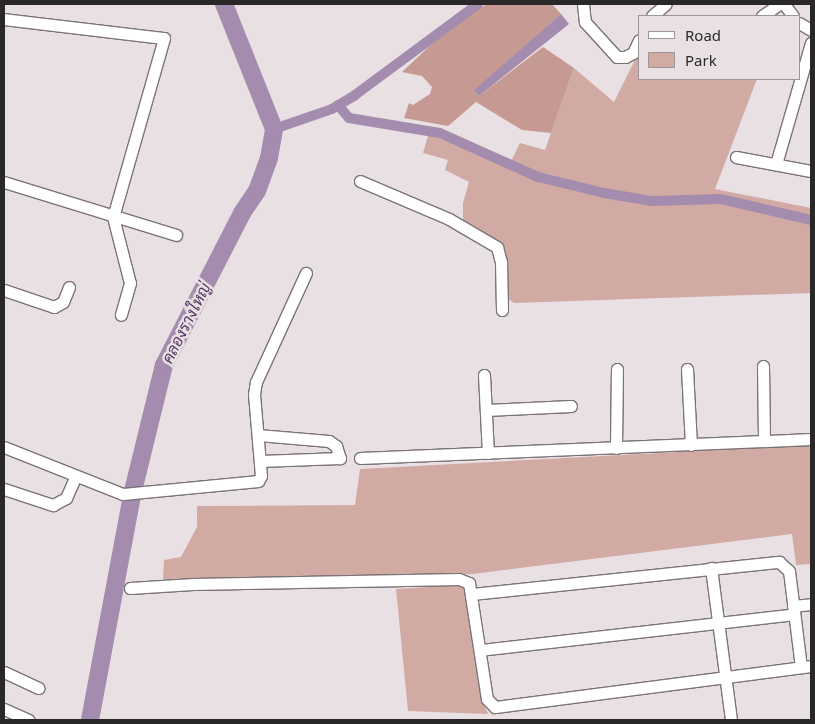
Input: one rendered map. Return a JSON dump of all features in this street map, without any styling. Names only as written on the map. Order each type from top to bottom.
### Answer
[{"type":"street","points":[[584,4],[585,22],[617,57],[633,53],[638,42]]},
{"type":"street","points":[[653,15],[666,4]]},
{"type":"street","points":[[763,15],[779,4]]},
{"type":"street","points":[[784,4],[792,15]]},
{"type":"street","points":[[4,19],[164,38],[113,216],[130,284],[121,315]]},
{"type":"street","points":[[800,24],[811,30]]},
{"type":"street","points":[[776,164],[811,43]]},
{"type":"street","points":[[736,157],[811,171]]},
{"type":"street","points":[[360,181],[449,219],[492,242],[501,262],[502,310]]},
{"type":"street","points":[[4,182],[176,234]]},
{"type":"street","points":[[4,447],[123,494],[139,494],[258,481],[261,476],[254,394],[256,382],[306,273]]},
{"type":"street","points":[[4,290],[54,307],[63,302],[69,287]]},
{"type":"street","points":[[763,366],[764,441]]},
{"type":"street","points":[[616,448],[617,369]]},
{"type":"street","points":[[688,369],[691,445]]},
{"type":"street","points":[[484,375],[488,453]]},
{"type":"street","points":[[486,410],[571,406]]},
{"type":"street","points":[[258,435],[329,441],[336,446],[340,458],[260,461]]},
{"type":"street","points":[[360,458],[811,439]]},
{"type":"street","points":[[4,489],[53,505],[66,498],[76,476]]},
{"type":"street","points":[[130,588],[193,584],[459,579],[469,583],[487,699],[495,707],[806,667],[794,610],[789,571],[779,562],[472,594]]},
{"type":"street","points":[[711,568],[731,720]]},
{"type":"street","points":[[480,650],[718,623],[794,610],[811,604]]},
{"type":"street","points":[[4,672],[39,688]]},
{"type":"street","points":[[4,709],[29,720]]},
{"type":"green space","points":[[638,54],[638,80],[757,80],[715,189],[811,208],[811,293],[514,303],[507,298],[504,262],[463,221],[463,203],[469,182],[445,170],[448,160],[423,153],[430,129],[453,134],[511,161],[520,143],[545,150],[574,68],[614,102]]},
{"type":"green space","points":[[811,445],[811,564],[796,565],[792,534],[473,574],[163,579],[164,560],[181,557],[197,527],[197,506],[355,505],[360,469]]},
{"type":"green space","points":[[460,585],[468,590],[482,701],[488,714],[408,711],[396,589]]},
{"type":"shaded area","points":[[487,4],[552,4],[561,14],[475,90],[479,96],[543,47],[574,68],[551,133],[522,130],[476,102],[448,126],[404,118],[409,103],[413,105],[430,94],[432,87],[422,76],[402,72],[454,23]]},
{"type":"shaded area","points":[[561,14],[569,24],[479,96],[474,90]]},
{"type":"waterway","name":"คลองรางใหญ่","points":[[90,720],[133,491],[164,365],[242,213],[257,191],[269,158],[274,129],[224,4]]},
{"type":"waterway","points":[[274,129],[332,109],[355,95],[478,4]]},
{"type":"waterway","points":[[338,105],[349,118],[440,133],[538,177],[604,193],[652,201],[721,199],[811,220]]}]
